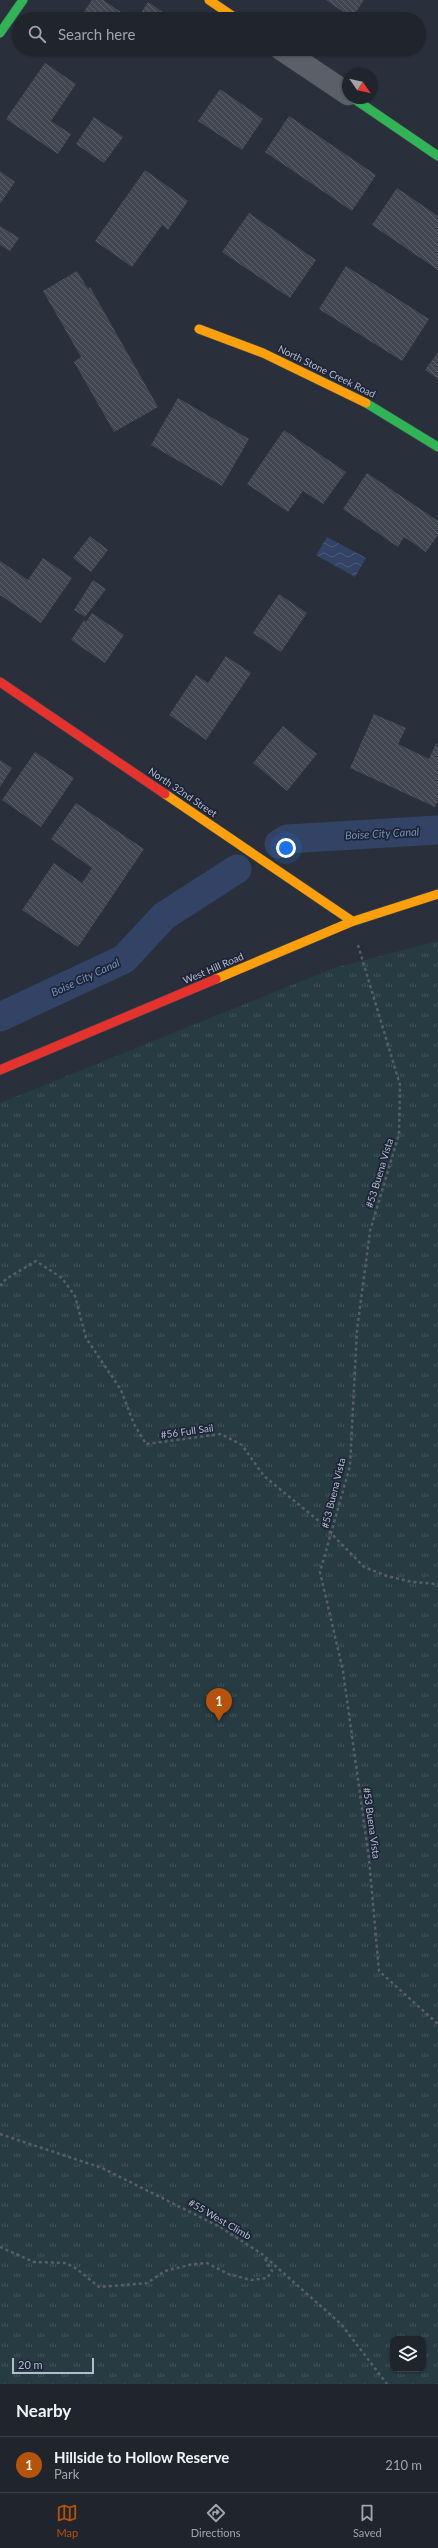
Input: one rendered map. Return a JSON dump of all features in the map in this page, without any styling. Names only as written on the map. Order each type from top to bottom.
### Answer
[{"type":"street","points":[[15,12],[23,0]]},
{"type":"street","points":[[209,0],[227,12]]},
{"type":"street","points":[[0,33],[12,16]]},
{"type":"street","points":[[291,56],[342,90]]},
{"type":"street","points":[[362,104],[438,156]]},
{"type":"street","name":"North Stone Creek Road","points":[[199,329],[263,353],[373,406],[438,447]]},
{"type":"street","name":"North 32nd Street","points":[[0,682],[352,922]]},
{"type":"street","name":"West Hill Road","points":[[0,1070],[352,922],[438,894]]},
{"type":"path","name":"#53 Buena Vista","points":[[352,922],[400,1085],[399,1134],[370,1232],[357,1330],[350,1466],[320,1572],[344,1679],[369,1859],[379,1971],[438,2024]]},
{"type":"path","name":"#56 Full Sail","points":[[0,1286],[6,1279],[36,1260],[62,1278],[75,1296],[86,1338],[121,1390],[134,1424],[146,1444],[221,1434],[242,1445],[264,1476],[294,1499],[331,1533],[364,1567],[387,1576],[412,1582],[438,1584]]},
{"type":"path","name":"#55 West Climb","points":[[0,2134],[102,2168],[220,2227],[262,2254],[342,2324],[387,2384]]},
{"type":"path","points":[[0,2247],[34,2262],[66,2263],[77,2269],[99,2288],[147,2283],[165,2271],[193,2264],[207,2263],[228,2274],[251,2280],[266,2278],[272,2271],[262,2254]]},
{"type":"green space","points":[[438,941],[438,2384],[0,2384],[0,1103],[334,968]]},
{"type":"water","points":[[327,537],[366,558],[355,577],[316,555]]},
{"type":"building","points":[[92,0],[103,0],[121,12],[84,12]]},
{"type":"building","points":[[326,0],[364,0],[356,12],[343,12]]},
{"type":"building","points":[[148,2],[163,12],[142,12]]},
{"type":"building","points":[[45,63],[76,84],[51,121],[71,134],[58,154],[6,119]]},
{"type":"building","points":[[220,89],[263,119],[242,150],[198,121]]},
{"type":"building","points":[[289,116],[376,175],[352,211],[265,152]]},
{"type":"building","points":[[94,117],[123,137],[104,163],[76,144]]},
{"type":"building","points":[[145,170],[188,201],[168,230],[162,225],[132,267],[95,241]]},
{"type":"building","points":[[0,171],[15,182],[0,204]]},
{"type":"building","points":[[397,188],[438,216],[438,270],[372,225]]},
{"type":"building","points":[[249,213],[316,260],[290,298],[222,252]]},
{"type":"building","points":[[0,226],[19,238],[10,251],[0,245]]},
{"type":"building","points":[[346,266],[429,319],[402,361],[319,309]]},
{"type":"building","points":[[77,271],[88,289],[90,287],[158,407],[114,432],[74,362],[81,357],[43,291]]},
{"type":"building","points":[[438,352],[438,379],[425,370]]},
{"type":"building","points":[[178,398],[249,439],[222,486],[151,445]]},
{"type":"building","points":[[284,430],[346,472],[323,504],[303,491],[288,512],[247,484]]},
{"type":"building","points":[[367,473],[438,521],[438,535],[426,552],[404,537],[398,547],[343,509]]},
{"type":"building","points":[[90,536],[108,550],[91,572],[73,558]]},
{"type":"building","points":[[43,558],[72,578],[41,623],[0,595],[0,561],[28,580]]},
{"type":"building","points":[[93,580],[106,589],[85,617],[74,610]]},
{"type":"building","points":[[279,594],[307,613],[281,652],[253,633]]},
{"type":"building","points":[[92,613],[124,635],[105,663],[71,640],[84,620],[86,622]]},
{"type":"building","points":[[226,656],[251,673],[206,740],[169,715],[196,675],[208,683]]},
{"type":"building","points":[[374,714],[406,728],[398,744],[429,759],[436,743],[438,744],[438,800],[435,807],[350,768]]},
{"type":"building","points":[[283,726],[317,754],[287,791],[253,763]]},
{"type":"building","points":[[35,752],[74,778],[41,827],[2,800]]},
{"type":"building","points":[[0,760],[12,768],[0,787]]},
{"type":"building","points":[[76,803],[144,849],[78,947],[22,910],[54,863],[82,883],[92,868],[51,839]]},
{"type":"waterway","name":"Boise City Canal","points":[[279,844],[287,839],[438,830]]},
{"type":"waterway","name":"Boise City Canal","points":[[0,1017],[124,959],[164,916],[237,869]]},
{"type":"traffic: fast","points":[[15,12],[23,0]]},
{"type":"traffic: fast","points":[[0,33],[12,16]]},
{"type":"traffic: fast","points":[[362,104],[438,156]]},
{"type":"traffic: fast","points":[[366,403],[438,447]]},
{"type":"traffic: slow","points":[[209,0],[227,12]]},
{"type":"traffic: slow","points":[[199,329],[263,353],[366,403]]},
{"type":"traffic: slow","points":[[165,794],[352,921]]},
{"type":"traffic: slow","points":[[216,979],[351,922],[438,894]]},
{"type":"traffic: jam","points":[[0,682],[165,794]]},
{"type":"traffic: jam","points":[[0,1070],[216,979]]},
{"type":"place","name":"Hillside to Hollow Reserve","points":[[219,1721]]}]
